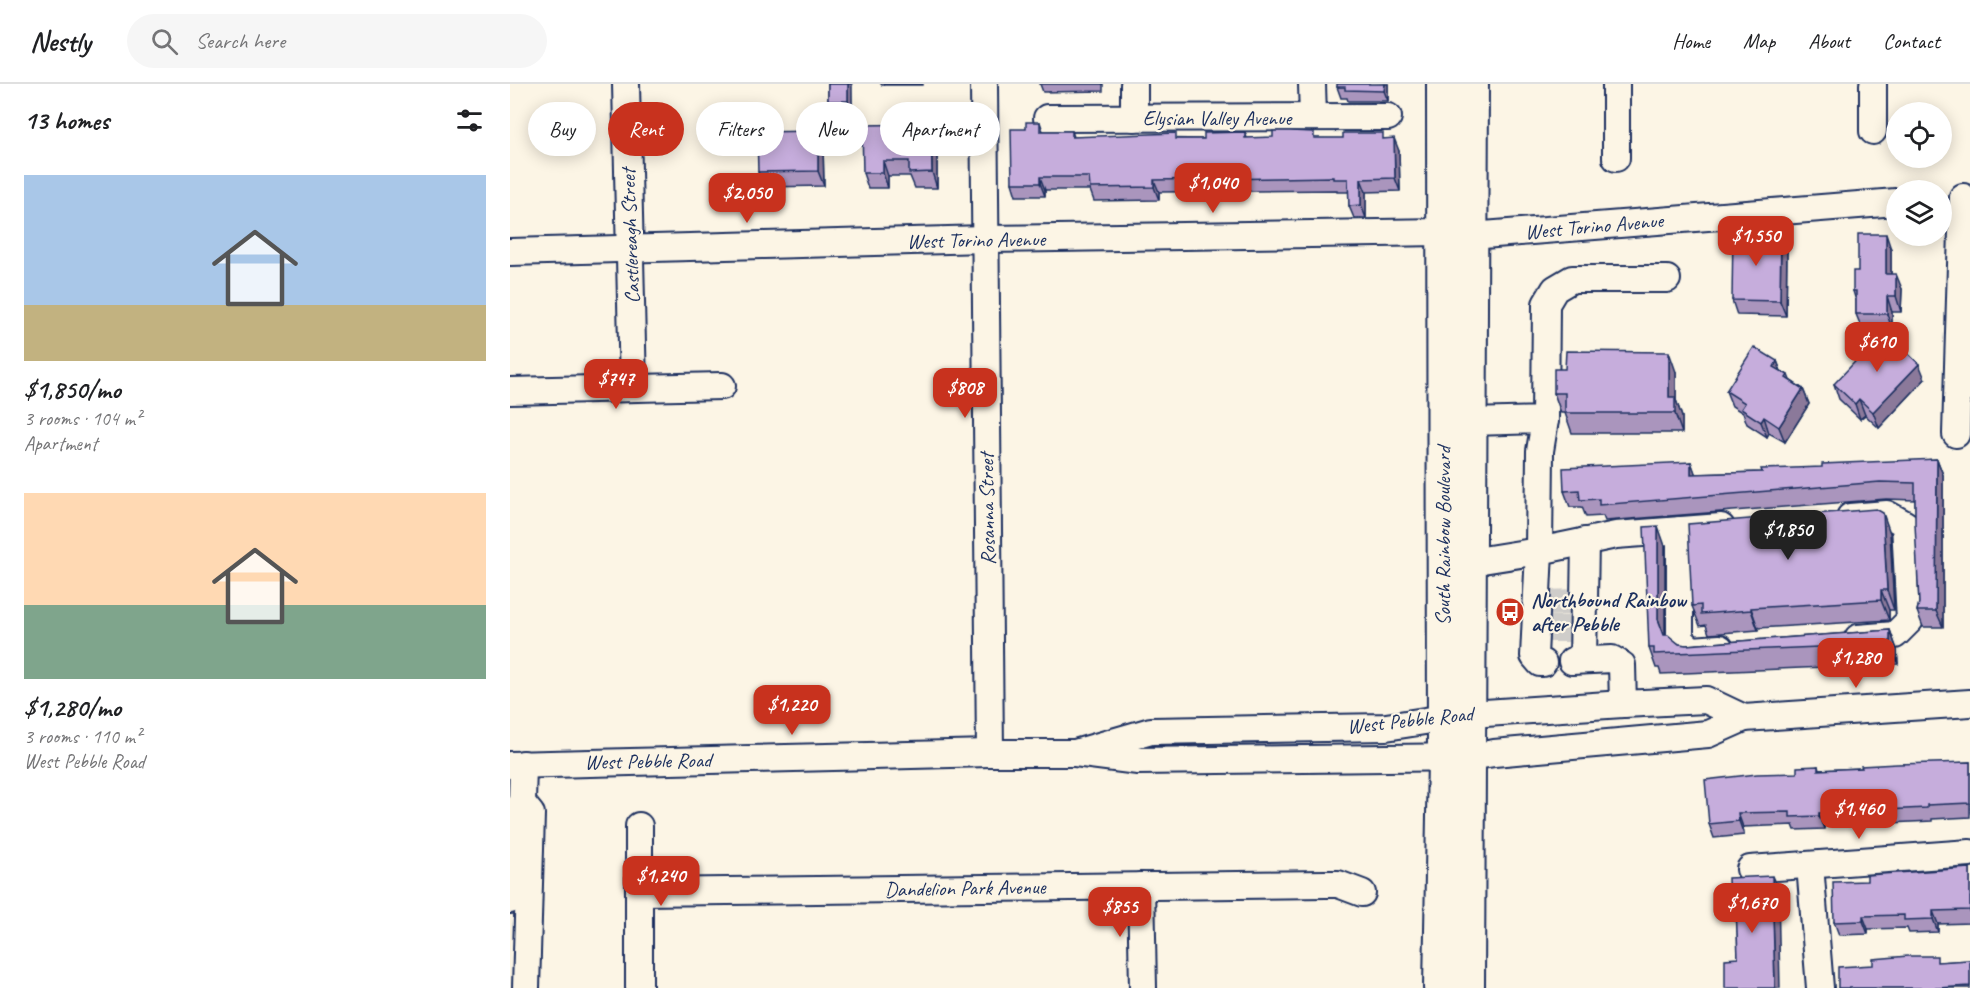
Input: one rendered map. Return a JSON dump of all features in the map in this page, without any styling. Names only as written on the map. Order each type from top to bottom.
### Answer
[{"type":"main road","points":[[1443,84],[1443,128],[1457,151],[1459,204],[1457,234]]},
{"type":"main road","name":"South Rainbow Boulevard","points":[[1468,988],[1457,758],[1457,234],[1472,84]]},
{"type":"main road","name":"South Rainbow Boulevard","points":[[1457,234],[1471,412],[1470,562],[1457,717]]},
{"type":"main road","name":"South Rainbow Boulevard","points":[[1440,988],[1457,758]]},
{"type":"street","name":"Castlereagh Street","points":[[627,84],[633,388]]},
{"type":"street","name":"Rosanna Street","points":[[984,84],[990,753]]},
{"type":"street","points":[[1134,84],[1134,118]]},
{"type":"street","points":[[1312,84],[1312,117]]},
{"type":"street","points":[[1616,84],[1616,158]]},
{"type":"street","points":[[1872,131],[1873,84]]},
{"type":"street","name":"Elysian Valley Avenue","points":[[1047,118],[1388,117]]},
{"type":"street","points":[[1956,434],[1958,198]]},
{"type":"street","name":"West Torino Avenue","points":[[510,252],[985,239],[1457,234],[1886,203]]},
{"type":"street","points":[[1543,663],[1540,663],[1534,656],[1539,629],[1540,603],[1540,451],[1545,420],[1546,304],[1555,289],[1572,279],[1667,279]]},
{"type":"street","points":[[510,391],[722,386]]},
{"type":"street","points":[[1471,412],[1545,420]]},
{"type":"street","points":[[1830,518],[1887,514],[1905,524],[1911,620],[1894,635],[1835,639]]},
{"type":"street","points":[[1470,562],[1616,535],[1749,524]]},
{"type":"street","points":[[1680,530],[1680,639],[1692,650],[1740,646]]},
{"type":"street","points":[[1585,541],[1579,602],[1578,661],[1612,659],[1622,665],[1623,704]]},
{"type":"street","name":"West Pebble Road","points":[[1075,753],[1151,730],[1386,727],[1457,717],[1623,704],[1706,700],[1744,718]]},
{"type":"street","name":"West Pebble Road","points":[[516,765],[990,753],[1075,753],[1137,761],[1457,758],[1708,734],[1744,718],[1970,703]]},
{"type":"street","points":[[516,765],[522,803],[531,814],[526,988]]},
{"type":"street","points":[[510,900],[513,815],[522,803]]},
{"type":"street","points":[[639,826],[639,988]]},
{"type":"street","points":[[1750,869],[1970,853]]},
{"type":"street","points":[[1810,866],[1820,988]]},
{"type":"street","name":"Dandelion Park Avenue","points":[[639,892],[1326,884],[1338,885],[1362,893]]},
{"type":"street","points":[[1141,886],[1143,988]]},
{"type":"building","points":[[828,84],[848,84],[848,101],[828,101]]},
{"type":"building","points":[[1337,84],[1385,84],[1384,91],[1345,90],[1345,87],[1337,87]]},
{"type":"building","points":[[1026,122],[1040,122],[1040,131],[1072,131],[1072,137],[1176,133],[1176,139],[1204,139],[1204,133],[1245,132],[1245,138],[1273,137],[1273,131],[1290,131],[1314,132],[1314,138],[1343,138],[1343,133],[1383,133],[1383,139],[1394,138],[1395,178],[1361,179],[1361,205],[1349,206],[1348,179],[1333,179],[1333,177],[1154,180],[1154,187],[1090,188],[1089,177],[1040,177],[1040,183],[1012,183],[1011,129],[1026,129]]},
{"type":"building","points":[[868,125],[880,125],[880,156],[932,156],[932,172],[909,173],[909,161],[883,161],[883,173],[863,173],[863,156],[868,156]]},
{"type":"building","points":[[796,131],[796,156],[818,156],[818,171],[758,172],[758,156],[784,156],[784,132]]},
{"type":"building","points":[[1733,233],[1781,234],[1780,301],[1732,300]]},
{"type":"building","points":[[1858,234],[1886,234],[1886,274],[1896,274],[1896,296],[1887,296],[1887,314],[1856,314],[1853,271],[1858,271]]},
{"type":"building","points":[[1884,331],[1919,364],[1873,412],[1859,399],[1855,404],[1834,384]]},
{"type":"building","points":[[1754,347],[1777,361],[1774,367],[1788,375],[1786,378],[1803,389],[1779,427],[1764,417],[1761,422],[1741,409],[1745,403],[1726,391]]},
{"type":"building","points":[[1566,351],[1669,352],[1669,397],[1675,397],[1675,413],[1565,413],[1565,393],[1554,393],[1554,369],[1565,369]]},
{"type":"building","points":[[1937,459],[1936,611],[1917,611],[1919,603],[1915,483],[1880,482],[1599,505],[1599,499],[1580,500],[1579,490],[1564,491],[1563,468],[1691,462],[1691,474],[1762,472],[1761,469],[1822,467],[1822,464]]},
{"type":"building","points":[[1876,509],[1883,513],[1887,590],[1881,590],[1881,600],[1751,608],[1751,610],[1701,614],[1701,605],[1692,606],[1688,524]]},
{"type":"building","points":[[1658,526],[1658,619],[1664,635],[1668,635],[1679,644],[1890,630],[1890,644],[1654,654],[1654,648],[1649,648],[1644,527]]},
{"type":"building","points":[[1970,762],[1970,803],[1927,805],[1927,808],[1819,813],[1819,816],[1790,817],[1790,812],[1738,813],[1739,821],[1709,824],[1705,780],[1757,774],[1797,773],[1797,767],[1818,766],[1818,770],[1897,764]]},
{"type":"building","points":[[1970,868],[1970,910],[1933,911],[1933,919],[1904,920],[1904,915],[1863,916],[1863,921],[1834,922],[1833,882],[1867,881],[1867,875]]},
{"type":"building","points":[[1772,876],[1775,988],[1725,988],[1725,959],[1738,958],[1736,906],[1729,906],[1728,878]]},
{"type":"building","points":[[1937,956],[1937,962],[1970,960],[1970,986],[1838,988],[1838,967],[1873,965],[1873,959]]},
{"type":"tunnel","points":[[1543,603],[1573,602]]},
{"type":"tunnel","points":[[1543,629],[1572,629]]},
{"type":"place","name":"Northbound Rainbow after Pebble","points":[[1510,612]]}]
